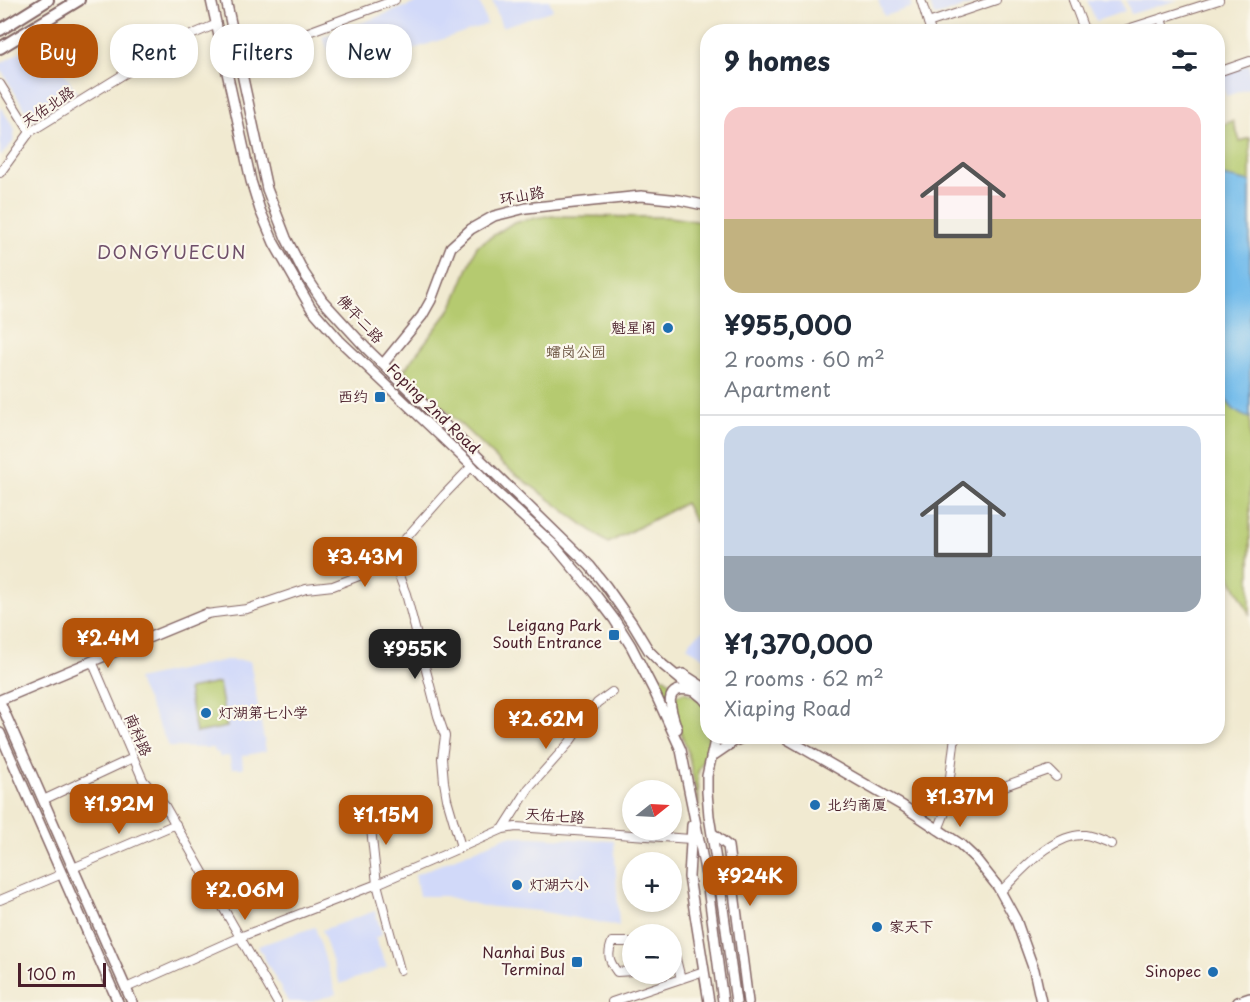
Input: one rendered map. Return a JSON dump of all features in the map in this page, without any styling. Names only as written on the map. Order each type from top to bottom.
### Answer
[{"type":"highway","points":[[0,30],[48,0]]},
{"type":"highway","points":[[0,48],[79,0]]},
{"type":"main road","name":"Foping 2nd Road","points":[[211,0],[217,24]]},
{"type":"main road","name":"佛平二路","points":[[226,0],[231,24]]},
{"type":"main road","name":"Foping 2nd Road","points":[[229,78],[260,210],[274,243],[310,308],[339,340],[554,545],[614,619],[631,646],[681,750],[693,810]]},
{"type":"main road","name":"佛平二路","points":[[242,78],[267,189],[286,238],[304,273],[322,300],[344,326],[590,566],[632,623],[649,651],[700,697]]},
{"type":"main road","name":"环山路","points":[[383,364],[422,316],[431,300],[452,247],[471,229],[494,216],[526,208],[641,196],[700,205]]},
{"type":"main road","points":[[132,1002],[0,701],[206,614]]},
{"type":"main road","points":[[676,676],[683,674],[700,685]]},
{"type":"main road","points":[[681,750],[681,741],[670,708],[671,696],[684,689],[695,692]]},
{"type":"main road","points":[[0,734],[118,1002]]},
{"type":"main road","points":[[714,744],[707,776],[709,816],[736,1002]]},
{"type":"main road","points":[[711,758],[730,744]]},
{"type":"main road","points":[[796,744],[903,806],[967,850],[1001,891],[1016,921],[1034,970],[1041,1002]]},
{"type":"main road","points":[[693,810],[689,877],[709,1002]]},
{"type":"main road","points":[[693,810],[706,880],[723,1002]]},
{"type":"main road","points":[[712,833],[728,846],[748,1002]]},
{"type":"main road","points":[[717,863],[733,879]]},
{"type":"main road","points":[[719,879],[740,938]]},
{"type":"main road","points":[[1238,1002],[1250,998]]},
{"type":"street","points":[[314,30],[395,0]]},
{"type":"street","points":[[921,0],[928,23],[996,0]]},
{"type":"street","points":[[1073,0],[1082,24]]},
{"type":"street","points":[[1143,24],[1219,0]]},
{"type":"street","points":[[1161,18],[1163,24]]},
{"type":"street","name":"天佑北路","points":[[0,173],[30,132],[155,55],[210,27]]},
{"type":"street","points":[[1225,70],[1250,61]]},
{"type":"street","points":[[0,84],[30,132]]},
{"type":"street","points":[[206,614],[247,609],[306,589],[333,586],[364,574],[391,555],[471,466]]},
{"type":"street","points":[[391,555],[406,594],[445,736],[442,758],[444,782],[461,847]]},
{"type":"street","name":"南科路","points":[[92,661],[143,780],[165,806],[176,824],[277,1002]]},
{"type":"street","points":[[503,829],[529,788],[569,743],[597,703],[612,692]]},
{"type":"street","points":[[938,830],[946,810],[955,744]]},
{"type":"street","points":[[43,800],[133,758]]},
{"type":"street","points":[[948,795],[971,798],[1049,770],[1056,777]]},
{"type":"street","points":[[369,810],[377,884],[400,970]]},
{"type":"street","points":[[73,868],[176,824]]},
{"type":"street","name":"天佑七路","points":[[126,988],[240,937],[377,884],[503,829],[516,827],[691,839]]},
{"type":"street","points":[[1001,891],[1044,851],[1059,841],[1076,835],[1088,835],[1111,844]]},
{"type":"street","points":[[0,900],[62,874]]},
{"type":"street","points":[[622,942],[612,942],[609,952],[611,964],[617,972],[622,972]]},
{"type":"street","points":[[682,979],[704,971]]},
{"type":"street","points":[[612,1002],[666,984]]},
{"type":"shaded area","points":[[424,0],[479,0],[487,24],[412,50],[412,24],[358,24]]},
{"type":"shaded area","points":[[492,0],[549,0],[553,10],[502,27]]},
{"type":"shaded area","points":[[878,0],[910,0],[912,7],[884,16]]},
{"type":"shaded area","points":[[929,0],[984,0],[934,16]]},
{"type":"shaded area","points":[[1087,0],[1121,0],[1125,11],[1096,21]]},
{"type":"shaded area","points":[[1126,0],[1178,0],[1131,14]]},
{"type":"shaded area","points":[[18,53],[18,78],[67,78],[77,93],[32,121],[0,68],[0,64]]},
{"type":"shaded area","points":[[1250,64],[1250,88],[1226,96],[1225,72]]},
{"type":"shaded area","points":[[0,106],[15,129],[13,142],[0,157]]},
{"type":"shaded area","points":[[700,633],[700,655],[687,647],[690,641]]},
{"type":"shaded area","name":"灯湖第七小学","points":[[226,660],[250,661],[266,751],[242,756],[243,768],[232,768],[229,756],[219,757],[219,753],[215,752],[214,748],[169,747],[137,679]]},
{"type":"shaded area","name":"灯湖六小","points":[[508,836],[614,841],[619,926],[539,911],[483,906],[445,896],[419,896],[415,875]]},
{"type":"shaded area","points":[[375,911],[382,934],[375,938],[387,967],[340,984],[322,930]]},
{"type":"shaded area","points":[[315,927],[336,994],[309,1002],[288,1002],[258,946]]},
{"type":"green space","points":[[1233,121],[1240,141],[1250,138],[1250,615],[1225,562],[1225,124]]},
{"type":"green space","name":"𧒽岗公园","points":[[546,216],[670,217],[700,222],[700,519],[695,522],[685,503],[608,543],[502,464],[404,370],[452,307],[477,246],[514,222]]},
{"type":"green space","points":[[646,660],[674,685],[663,697]]},
{"type":"green space","points":[[219,683],[227,727],[196,733],[188,689]]},
{"type":"green space","points":[[684,692],[700,701],[700,744],[710,744],[698,772],[699,808],[688,753],[672,706],[677,695]]},
{"type":"water","points":[[1225,177],[1250,182],[1250,418],[1238,413],[1225,398]]},
{"type":"place","name":"魁星阁","points":[[668,328]]},
{"type":"place","name":"西约","points":[[380,397]]},
{"type":"place","name":"Leigang Park South Entrance","points":[[614,635]]},
{"type":"place","name":"灯湖第七小学","points":[[206,713]]},
{"type":"place","name":"北约商厦","points":[[815,805]]},
{"type":"place","name":"灯湖六小","points":[[517,885]]},
{"type":"place","name":"家天下","points":[[877,927]]},
{"type":"place","name":"Nanhai Bus Terminal","points":[[577,962]]},
{"type":"place","name":"Sinopec","points":[[1213,972]]},
{"type":"district","name":"DONGYUECUN","points":[[172,253]]}]
